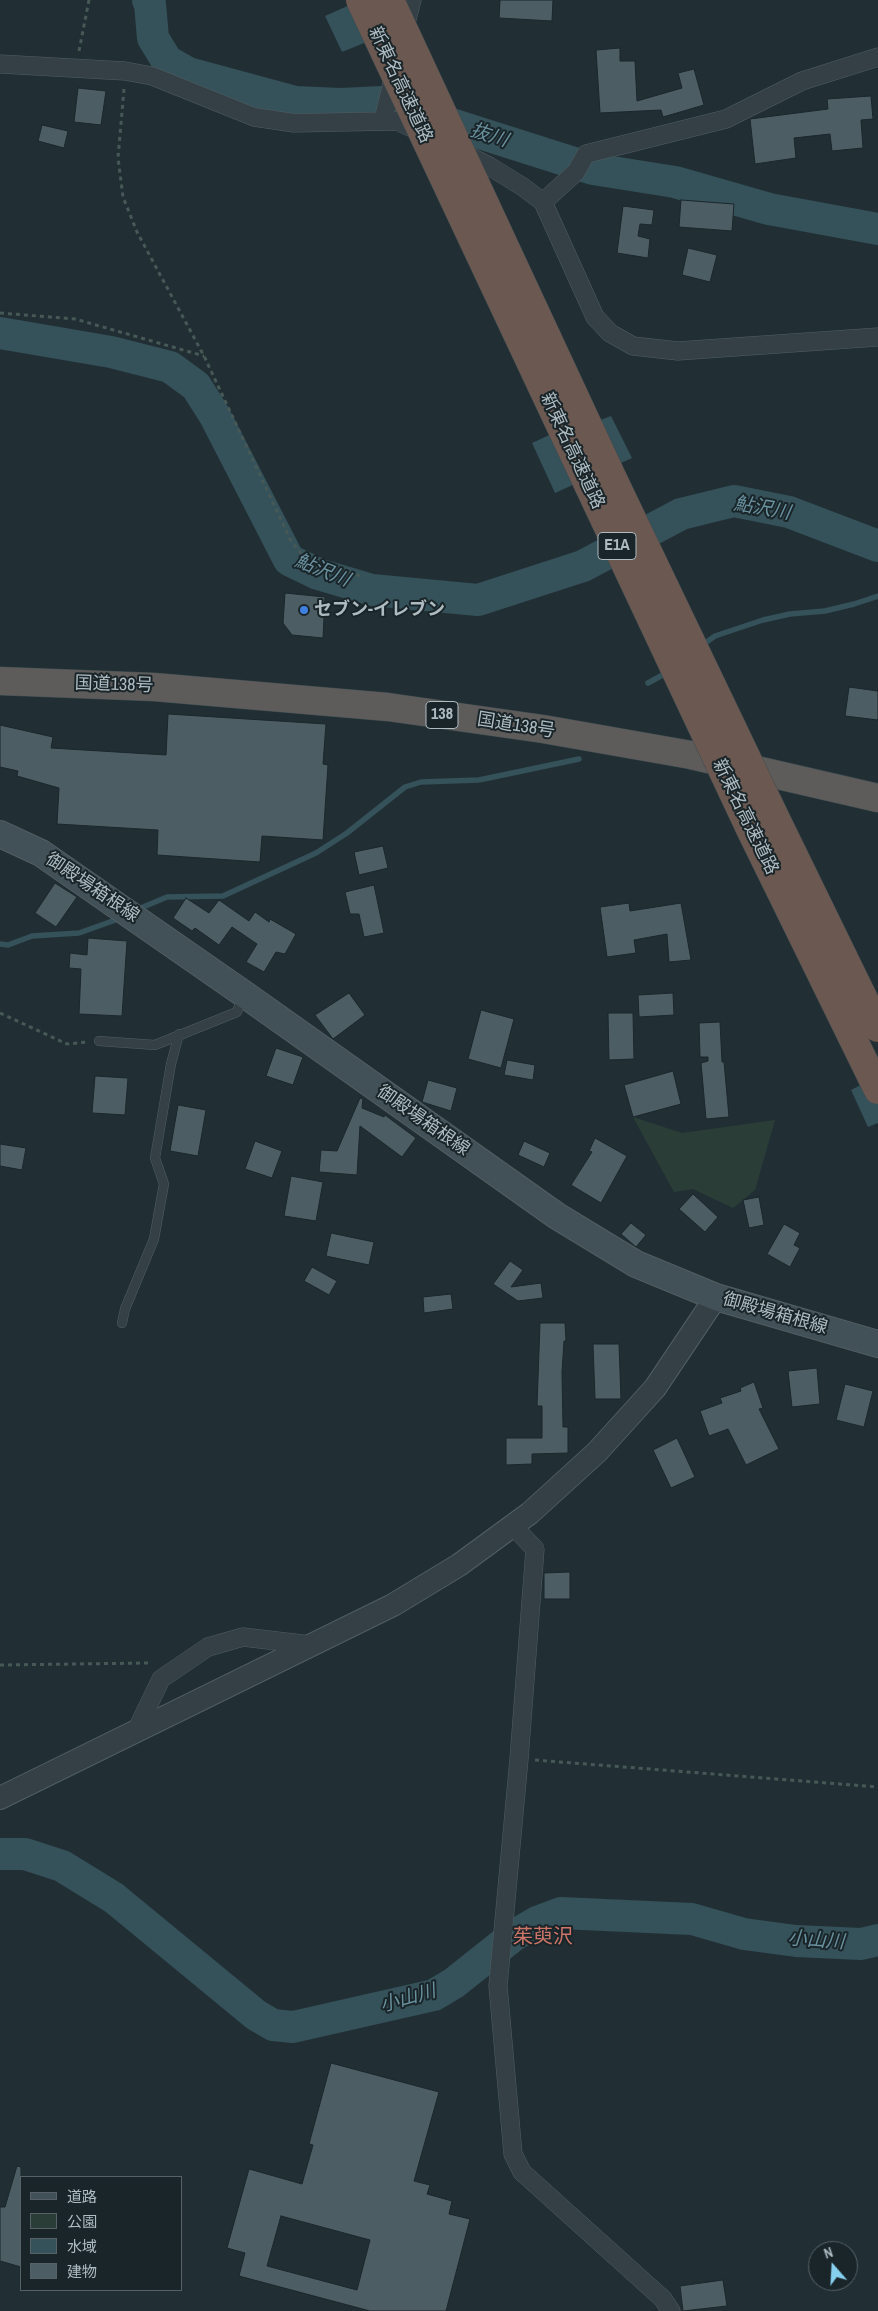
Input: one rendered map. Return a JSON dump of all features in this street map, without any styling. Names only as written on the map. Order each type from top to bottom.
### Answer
[{"type":"highway","name":"新東名高速道路","points":[[360,0],[743,813],[878,1090]]},
{"type":"highway","name":"新東名高速道路","points":[[390,0],[618,490],[878,1028]]},
{"type":"highway","name":"国道138号","points":[[0,681],[154,687],[388,707],[544,729],[691,755],[878,798]]},
{"type":"main road","name":"御殿場箱根線","points":[[0,834],[41,854],[244,994],[557,1216],[636,1264],[716,1297],[878,1344]]},
{"type":"street","points":[[383,121],[412,0]]},
{"type":"street","points":[[543,202],[576,172],[586,154],[726,119],[802,82],[878,57]]},
{"type":"street","points":[[0,64],[125,70],[152,76],[254,117],[294,123],[397,121],[489,166],[543,202],[595,317],[610,334],[633,346],[678,351],[878,338]]},
{"type":"street","points":[[0,1798],[402,1600],[459,1565],[530,1513],[597,1452],[655,1388],[716,1297]]},
{"type":"street","points":[[513,1526],[535,1549],[519,1759],[498,1986],[513,2154],[522,2172],[663,2299],[671,2311]]},
{"type":"street","points":[[137,1729],[161,1678],[208,1647],[243,1637],[311,1645]]},
{"type":"lane","points":[[99,1041],[155,1045],[236,1012],[244,994]]},
{"type":"lane","points":[[122,1323],[124,1309],[154,1239],[164,1184],[155,1158],[171,1064],[180,1034]]},
{"type":"path","points":[[76,67],[89,0]]},
{"type":"path","points":[[125,70],[118,158],[123,196],[136,232],[204,356],[290,539],[306,560],[362,576]]},
{"type":"path","points":[[0,313],[75,319],[204,356]]},
{"type":"path","points":[[0,1013],[67,1044],[99,1041]]},
{"type":"path","points":[[0,1666],[148,1663],[161,1678]]},
{"type":"path","points":[[519,1759],[878,1787]]},
{"type":"green space","points":[[633,1117],[682,1133],[775,1120],[755,1190],[733,1208],[693,1189],[674,1192]]},
{"type":"water","points":[[361,0],[370,3],[377,0],[391,32],[342,52],[325,16]]},
{"type":"water","points":[[593,415],[598,421],[611,416],[632,458],[555,493],[532,443]]},
{"type":"water","points":[[878,1076],[878,1123],[868,1127],[851,1090]]},
{"type":"building","points":[[500,0],[553,0],[552,21],[499,18]]},
{"type":"building","points":[[620,48],[620,61],[635,61],[637,101],[682,88],[678,73],[694,69],[704,105],[663,117],[661,110],[600,113],[596,50]]},
{"type":"building","points":[[78,88],[106,91],[101,125],[74,122]]},
{"type":"building","points":[[871,96],[873,119],[861,120],[863,148],[832,151],[830,134],[794,138],[796,158],[755,164],[750,119],[828,109],[827,99]]},
{"type":"building","points":[[42,125],[68,131],[64,148],[38,141]]},
{"type":"building","points":[[681,200],[734,204],[732,231],[679,227]]},
{"type":"building","points":[[623,206],[654,210],[652,225],[640,224],[638,236],[650,239],[648,258],[617,253]]},
{"type":"building","points":[[688,248],[717,255],[710,282],[682,275]]},
{"type":"building","name":"セブン-イレブン","points":[[285,593],[325,597],[323,638],[292,635],[283,623]]},
{"type":"building","points":[[849,687],[878,691],[878,720],[845,716]]},
{"type":"building","points":[[168,714],[326,724],[323,764],[328,765],[323,840],[262,836],[260,862],[157,855],[158,830],[57,824],[59,788],[17,776],[18,771],[0,767],[0,725],[53,737],[51,748],[166,755]]},
{"type":"building","points":[[383,846],[388,868],[359,875],[354,852]]},
{"type":"building","points":[[55,883],[77,897],[56,927],[35,913]]},
{"type":"building","points":[[374,885],[384,933],[364,937],[359,914],[350,914],[345,892]]},
{"type":"building","points":[[186,898],[209,913],[219,900],[249,921],[255,912],[269,922],[270,919],[296,934],[285,954],[276,952],[264,972],[246,962],[257,944],[232,927],[219,945],[195,928],[192,931],[173,918]]},
{"type":"building","points":[[629,903],[630,911],[681,903],[691,960],[669,962],[667,934],[634,940],[636,953],[607,957],[600,907]]},
{"type":"building","points":[[88,938],[127,941],[122,1016],[79,1014],[81,969],[69,968],[70,953],[87,955]]},
{"type":"building","points":[[349,993],[365,1015],[333,1039],[315,1015]]},
{"type":"building","points":[[673,993],[674,1015],[639,1017],[638,995]]},
{"type":"building","points":[[481,1010],[514,1019],[501,1068],[468,1059]]},
{"type":"building","points":[[608,1013],[633,1013],[634,1059],[609,1060]]},
{"type":"building","points":[[720,1022],[722,1062],[724,1062],[729,1117],[706,1119],[701,1063],[708,1061],[708,1057],[700,1057],[699,1023]]},
{"type":"building","points":[[276,1048],[303,1057],[293,1085],[266,1076]]},
{"type":"building","points":[[507,1060],[535,1065],[533,1080],[504,1075]]},
{"type":"building","points":[[673,1071],[681,1104],[633,1117],[624,1085]]},
{"type":"building","points":[[95,1076],[128,1078],[125,1115],[92,1113]]},
{"type":"building","points":[[428,1080],[457,1088],[451,1111],[422,1102]]},
{"type":"building","points":[[360,1098],[363,1099],[362,1108],[384,1117],[385,1115],[416,1138],[402,1157],[360,1126],[357,1175],[319,1172],[321,1150],[337,1151]]},
{"type":"building","points":[[178,1105],[206,1110],[198,1156],[170,1151]]},
{"type":"building","points":[[595,1138],[627,1156],[601,1203],[571,1185],[592,1152],[589,1151]]},
{"type":"building","points":[[255,1141],[282,1151],[272,1178],[245,1169]]},
{"type":"building","points":[[524,1141],[550,1153],[544,1167],[518,1155]]},
{"type":"building","points":[[0,1144],[26,1148],[22,1170],[0,1166]]},
{"type":"building","points":[[291,1176],[323,1182],[316,1221],[284,1216]]},
{"type":"building","points":[[693,1194],[718,1217],[705,1232],[679,1209]]},
{"type":"building","points":[[759,1197],[764,1225],[749,1228],[743,1200]]},
{"type":"building","points":[[631,1223],[646,1235],[636,1247],[621,1234]]},
{"type":"building","points":[[784,1224],[800,1233],[794,1245],[800,1248],[790,1267],[767,1254]]},
{"type":"building","points":[[331,1233],[374,1242],[369,1265],[326,1256]]},
{"type":"building","points":[[510,1261],[523,1270],[511,1287],[541,1283],[543,1298],[518,1301],[493,1284]]},
{"type":"building","points":[[312,1267],[337,1281],[329,1295],[304,1281]]},
{"type":"building","points":[[451,1294],[453,1309],[424,1313],[423,1297]]},
{"type":"building","points":[[540,1323],[565,1323],[566,1341],[564,1341],[562,1372],[563,1427],[568,1427],[568,1453],[532,1454],[532,1464],[506,1465],[506,1438],[542,1438],[542,1406],[537,1406]]},
{"type":"building","points":[[593,1344],[619,1344],[621,1399],[595,1399]]},
{"type":"building","points":[[817,1368],[820,1404],[792,1407],[788,1371]]},
{"type":"building","points":[[754,1382],[763,1408],[759,1409],[779,1449],[746,1465],[728,1429],[709,1436],[700,1411],[722,1403],[720,1398],[741,1391],[740,1388]]},
{"type":"building","points":[[845,1384],[873,1391],[864,1427],[836,1420]]},
{"type":"building","points":[[677,1438],[695,1477],[671,1488],[653,1450]]},
{"type":"building","points":[[570,1572],[570,1599],[544,1599],[544,1573]]},
{"type":"building","points":[[331,2063],[439,2092],[414,2181],[430,2185],[427,2194],[452,2201],[449,2214],[470,2219],[446,2311],[370,2311],[239,2276],[245,2253],[227,2248],[249,2169],[302,2184],[313,2145],[309,2144]],"holes":[[[281,2216],[370,2240],[357,2290],[267,2266]]]},
{"type":"building","points":[[17,2166],[21,2167],[20,2267],[0,2261],[0,2207],[5,2207]]},
{"type":"building","points":[[723,2280],[727,2306],[683,2311],[680,2286]]},
{"type":"waterway","name":"抜川","points":[[148,0],[153,38],[167,61],[188,73],[295,102],[341,104],[382,102],[593,169],[675,182],[769,209],[878,229]]},
{"type":"waterway","name":"鮎沢川","points":[[0,333],[111,352],[170,367],[196,386],[215,416],[289,560],[318,574],[372,590],[478,600],[583,566],[681,514],[734,501],[789,512],[878,546]]},
{"type":"waterway","points":[[701,646],[715,636],[763,620],[790,614],[825,611],[878,596]]},
{"type":"waterway","points":[[648,683],[668,672]]},
{"type":"waterway","points":[[136,910],[167,897],[223,896],[316,853],[347,833],[405,787],[421,782],[479,780],[579,759]]},
{"type":"waterway","points":[[0,944],[8,945],[32,936],[79,933],[121,918]]},
{"type":"waterway","name":"小山川","points":[[0,1854],[25,1854],[62,1866],[114,1898],[256,2015],[273,2025],[293,2027],[434,1995],[454,1983],[513,1936],[537,1922],[561,1913],[692,1919],[744,1934],[796,1941],[861,1944],[878,1940]]},
{"type":"place","name":"セブン-イレブン","points":[[304,610]]},
{"type":"district","name":"茱萸沢","points":[[543,1938]]}]
